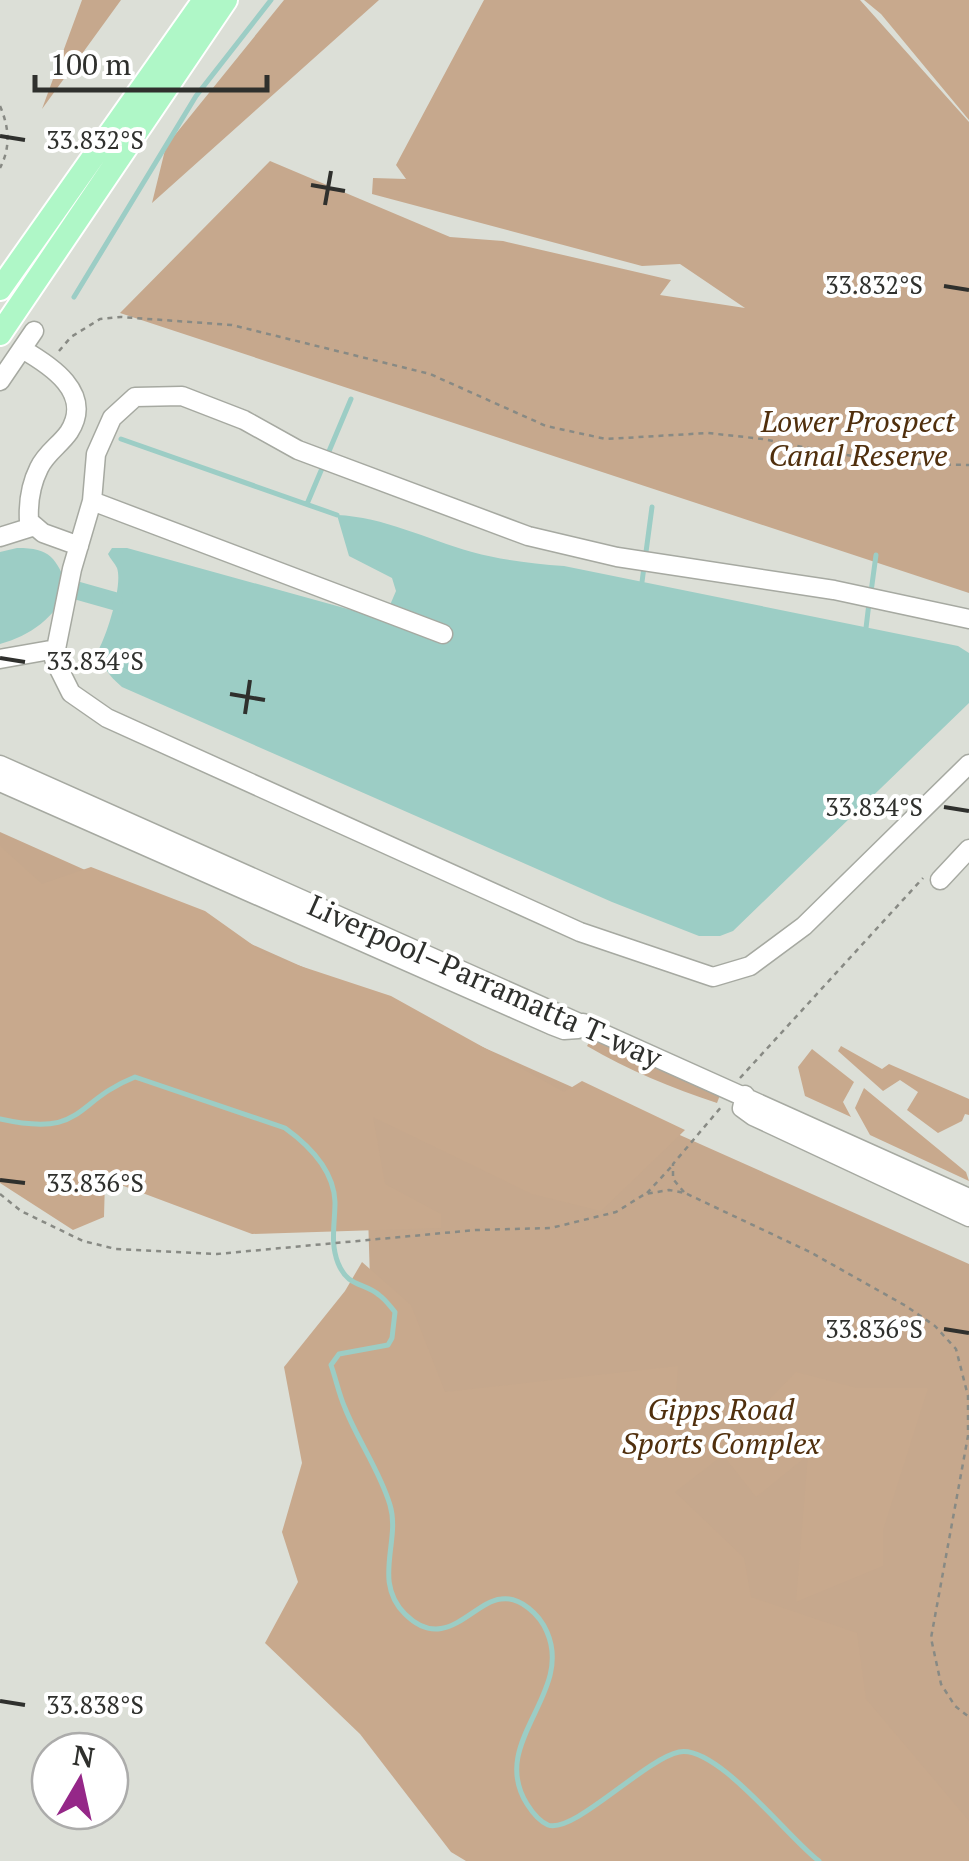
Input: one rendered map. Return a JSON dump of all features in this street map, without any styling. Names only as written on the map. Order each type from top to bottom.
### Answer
[{"type":"main road","points":[[0,289],[204,0]]},
{"type":"main road","points":[[1,329],[226,0]]},
{"type":"street","points":[[0,381],[34,331]]},
{"type":"street","points":[[22,349],[56,369],[66,380],[75,418],[69,432],[38,470],[28,504],[30,521],[43,534],[79,546]]},
{"type":"street","points":[[969,619],[834,590],[616,557],[528,536],[298,450],[244,420],[182,396],[135,397],[112,418],[96,454],[92,500],[54,658],[71,693],[107,718],[580,932],[713,976],[750,966],[804,926],[969,764]]},
{"type":"street","points":[[92,500],[443,634]]},
{"type":"street","points":[[0,538],[35,526]]},
{"type":"street","points":[[0,659],[56,649]]},
{"type":"street","name":"Liverpool–Parramatta T-way","points":[[0,766],[394,943],[741,1088],[969,1198]]},
{"type":"street","points":[[0,782],[551,1025],[569,1030],[583,1022]]},
{"type":"street","points":[[935,875],[969,849]]},
{"type":"street","points":[[741,1088],[742,1108],[753,1116],[969,1217]]},
{"type":"path","points":[[0,106],[8,131],[8,148],[0,168]]},
{"type":"path","points":[[53,350],[59,351],[82,328],[100,319],[121,317],[232,326],[430,374],[546,426],[606,438],[708,434],[915,464],[969,465]]},
{"type":"path","points":[[741,1088],[935,875]]},
{"type":"path","points":[[0,1194],[21,1211],[82,1241],[116,1249],[217,1254],[476,1230],[552,1228],[616,1212],[646,1194],[722,1107]]},
{"type":"path","points":[[673,1164],[674,1179],[684,1193]]},
{"type":"path","points":[[646,1194],[669,1190],[684,1193],[810,1252],[906,1306],[935,1326],[956,1349],[968,1396],[968,1436],[931,1638],[941,1684],[955,1706],[969,1717]]},
{"type":"green space","points":[[82,0],[121,0],[42,109]]},
{"type":"green space","points":[[284,0],[379,0],[152,203],[166,146]]},
{"type":"green space","name":"Lower Prospect Canal Reserve","points":[[484,0],[860,0],[969,122],[969,593],[120,313],[270,161],[450,237],[503,241],[671,280],[660,295],[745,308],[680,264],[642,266],[372,194],[373,178],[406,179],[396,165]]},
{"type":"green space","name":"Gipps Road Sports Complex","points":[[0,832],[969,1264],[969,1861],[372,1347],[368,1214],[0,1095]]},
{"type":"green space","points":[[592,1037],[720,1095],[717,1103],[603,1055],[587,1046]]},
{"type":"shaded area","points":[[864,0],[969,0],[969,120],[881,14]]},
{"type":"shaded area","points":[[0,846],[42,884],[91,867],[205,911],[267,955],[391,996],[564,1092],[582,1081],[685,1130],[601,1211],[532,1194],[373,1117],[385,1184],[441,1214],[441,1228],[252,1234],[105,1179],[104,1217],[73,1230],[0,1183]]},
{"type":"shaded area","points":[[841,1046],[882,1069],[889,1064],[969,1099],[969,1115],[938,1133],[907,1110],[918,1092],[900,1080],[883,1091],[838,1051]]},
{"type":"shaded area","points":[[812,1049],[854,1082],[843,1102],[851,1117],[805,1096],[798,1067]]},
{"type":"shaded area","points":[[864,1088],[966,1172],[969,1181],[870,1135],[855,1108]]},
{"type":"shaded area","points":[[362,1262],[411,1305],[445,1392],[678,1366],[673,1437],[734,1436],[796,1372],[857,1388],[928,1388],[883,1530],[883,1566],[796,1602],[808,1455],[756,1497],[723,1455],[675,1492],[744,1558],[751,1597],[857,1633],[866,1699],[969,1821],[969,1861],[466,1861],[451,1852],[360,1734],[265,1643],[298,1582],[282,1532],[302,1463],[284,1367],[345,1291]]},
{"type":"water","points":[[337,515],[388,524],[495,557],[564,566],[958,646],[969,653],[969,703],[733,931],[720,936],[699,936],[612,902],[122,687],[106,670],[99,649],[118,586],[117,568],[108,554],[112,548],[127,548],[384,619],[396,591],[392,578],[349,556]]},
{"type":"water","points":[[17,548],[38,550],[51,557],[68,588],[57,608],[41,624],[0,644],[0,552]]},
{"type":"waterway","points":[[74,297],[196,96],[271,0]]},
{"type":"waterway","points":[[327,456],[351,399]]},
{"type":"waterway","points":[[121,439],[337,515]]},
{"type":"waterway","points":[[307,504],[323,466]]},
{"type":"waterway","points":[[642,582],[652,507]]},
{"type":"waterway","points":[[871,592],[876,555]]},
{"type":"waterway","points":[[68,588],[114,601]]},
{"type":"waterway","points":[[866,628],[869,603]]},
{"type":"waterway","points":[[0,1119],[28,1124],[64,1121],[135,1077],[285,1128],[303,1143],[319,1160],[334,1191],[334,1248],[342,1271],[351,1281],[381,1297],[395,1312],[388,1345],[339,1354],[331,1365],[343,1403],[390,1505],[389,1575],[395,1601],[419,1625],[433,1629],[457,1623],[490,1602],[515,1600],[540,1619],[547,1632],[552,1655],[550,1676],[517,1760],[518,1781],[531,1810],[548,1825],[560,1825],[665,1758],[679,1752],[695,1753],[732,1777],[819,1861]]}]
